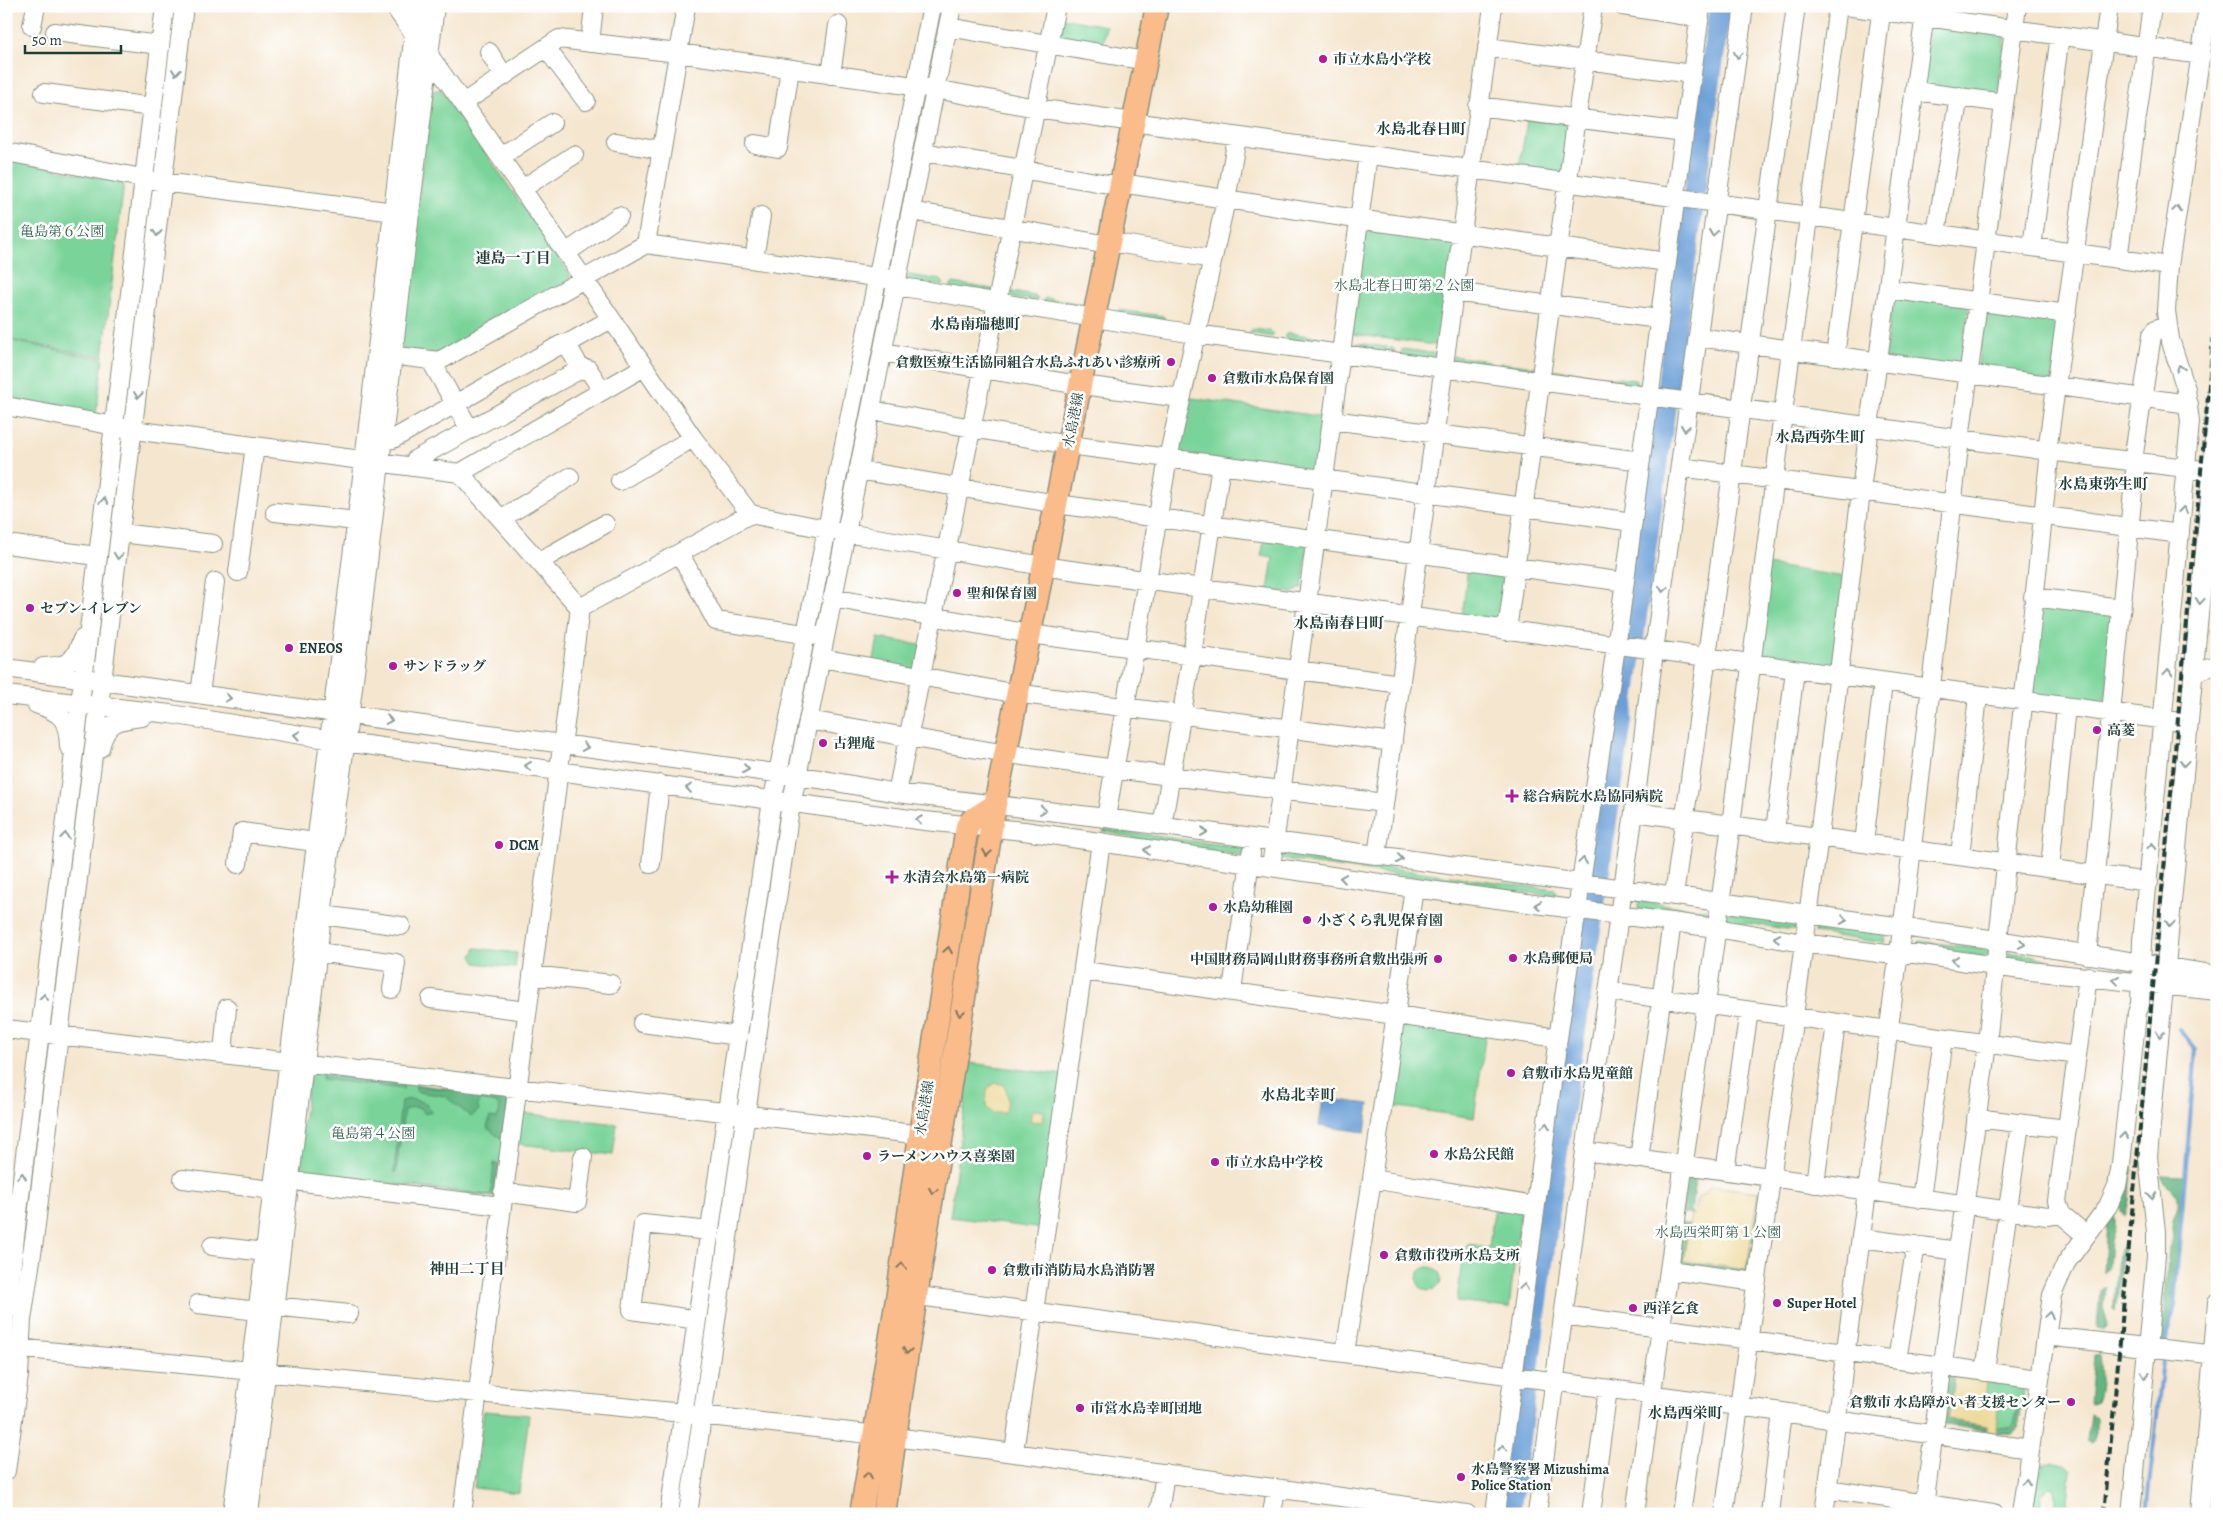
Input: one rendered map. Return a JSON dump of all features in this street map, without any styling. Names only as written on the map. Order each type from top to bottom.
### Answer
[{"type":"main road","name":"水島港線","points":[[930,1136],[974,928],[1005,753],[1157,6]]},
{"type":"main road","points":[[967,826],[995,805]]},
{"type":"main road","name":"水島港線","points":[[861,1514],[884,1436],[908,1295],[930,1136],[967,826]]},
{"type":"main road","name":"水島港線","points":[[884,1436],[884,1514]]},
{"type":"street","points":[[32,26],[36,6]]},
{"type":"street","points":[[6,1311],[71,787],[164,6]]},
{"type":"street","points":[[6,1471],[13,1348],[22,1320],[35,1233],[184,6]]},
{"type":"street","points":[[394,6],[693,438],[750,514]]},
{"type":"street","points":[[297,1063],[315,842],[337,741],[349,715],[372,462],[401,213],[417,6]]},
{"type":"street","points":[[401,213],[429,56],[435,6]]},
{"type":"street","points":[[590,43],[594,6]]},
{"type":"street","points":[[646,244],[686,6]]},
{"type":"street","points":[[688,1514],[703,1416],[716,1246],[737,1114],[792,803],[820,658],[816,636],[832,598],[836,531],[858,470],[865,402],[882,352],[889,280],[911,211],[923,152],[932,6]]},
{"type":"street","points":[[669,1514],[697,1320],[716,1246],[737,1114],[739,1036],[773,800],[778,774],[816,636],[836,531],[865,402],[926,88],[948,27],[952,6]]},
{"type":"street","points":[[897,792],[982,368],[1013,228],[1056,6]]},
{"type":"street","points":[[1377,856],[1493,6]]},
{"type":"street","points":[[1507,631],[1593,6]]},
{"type":"street","points":[[1495,1514],[1516,1377],[1535,1206],[1558,1038],[1596,913],[1623,889],[1634,812],[1635,649],[1624,582],[1641,461],[1698,337],[1696,199],[1684,132],[1700,12],[1623,6]]},
{"type":"street","points":[[1537,1514],[1546,1381],[1563,1316],[1608,991],[1592,885],[1635,649],[1680,467],[1659,319],[1667,262],[1696,199],[1744,6]]},
{"type":"street","points":[[1674,896],[1796,6]]},
{"type":"street","points":[[1635,1514],[1731,825],[1791,350],[1811,215],[1838,6]]},
{"type":"street","points":[[1845,6],[1925,12],[2014,28],[2202,55]]},
{"type":"street","points":[[1824,1514],[1903,928],[1960,439],[2017,6]]},
{"type":"street","points":[[1924,1509],[1987,1044],[2056,386],[2109,6]]},
{"type":"street","points":[[2118,259],[2152,6]]},
{"type":"street","points":[[2021,1514],[2052,1295],[2066,1263],[2108,1206],[2118,1178],[2136,1013],[2140,1004],[2141,964],[2190,422],[2186,389],[2167,325],[2169,266],[2208,6]]},
{"type":"street","points":[[1835,356],[1882,9]]},
{"type":"street","points":[[1724,1514],[1819,837],[1869,426],[1925,12]]},
{"type":"street","points":[[831,75],[838,25]]},
{"type":"street","points":[[948,27],[1146,61]]},
{"type":"street","points":[[55,32],[160,45]]},
{"type":"street","points":[[2032,247],[2060,35]]},
{"type":"street","points":[[463,104],[559,39],[678,53],[926,88],[1036,108],[1237,137],[1696,199],[2169,266]]},
{"type":"street","points":[[1487,47],[1692,74]]},
{"type":"street","points":[[546,48],[586,101]]},
{"type":"street","points":[[489,52],[504,76]]},
{"type":"street","points":[[755,144],[778,148],[790,69]]},
{"type":"street","points":[[1915,91],[2004,102]]},
{"type":"street","points":[[44,93],[153,106]]},
{"type":"street","points":[[1936,233],[1960,96]]},
{"type":"street","points":[[1478,106],[1684,132]]},
{"type":"street","points":[[500,157],[552,123]]},
{"type":"street","points":[[1106,818],[1168,458],[1226,200],[1237,137]]},
{"type":"street","points":[[616,142],[662,150]]},
{"type":"street","points":[[6,152],[163,182],[401,213]]},
{"type":"street","points":[[923,152],[1121,185],[1667,262]]},
{"type":"street","points":[[522,189],[574,155]]},
{"type":"street","points":[[1271,867],[1368,155]]},
{"type":"street","points":[[911,211],[1213,259]]},
{"type":"street","points":[[566,252],[619,216]]},
{"type":"street","points":[[754,259],[761,216]]},
{"type":"street","points":[[384,354],[439,362],[646,244],[889,280],[996,303],[1195,334],[1960,439],[2210,471]]},
{"type":"street","points":[[1888,289],[2067,314]]},
{"type":"street","points":[[1453,292],[1659,319]]},
{"type":"street","points":[[383,441],[393,439],[611,319]]},
{"type":"street","points":[[2087,955],[2128,528],[2143,399],[2152,335],[2156,329],[2167,325]]},
{"type":"street","points":[[1698,337],[2189,404]]},
{"type":"street","points":[[566,343],[581,369]]},
{"type":"street","points":[[882,352],[1080,384],[1181,398]]},
{"type":"street","points":[[232,1514],[258,1371],[280,1182],[297,1063],[318,952],[337,741],[331,712],[356,521],[372,462],[383,441],[384,354]]},
{"type":"street","points":[[431,361],[470,430]]},
{"type":"street","points":[[6,406],[134,430],[460,473],[644,367]]},
{"type":"street","points":[[412,467],[416,459],[581,369],[588,369],[596,381]]},
{"type":"street","points":[[2131,1514],[2148,1348],[2156,1240],[2148,1157],[2211,488],[2210,471],[2217,395]]},
{"type":"street","points":[[865,402],[970,427],[1069,445],[1633,522]]},
{"type":"street","points":[[1332,420],[1641,461]]},
{"type":"street","points":[[620,481],[693,438]]},
{"type":"street","points":[[238,572],[255,446]]},
{"type":"street","points":[[1162,826],[1192,656],[1221,465]]},
{"type":"street","points":[[1680,467],[2180,534]]},
{"type":"street","points":[[858,470],[1057,504],[1316,538],[1624,582]]},
{"type":"street","points":[[460,473],[580,608],[462,1514]]},
{"type":"street","points":[[502,518],[570,477]]},
{"type":"street","points":[[275,512],[356,521]]},
{"type":"street","points":[[580,608],[750,514],[836,531],[1044,566],[1932,690],[2188,723]]},
{"type":"street","points":[[540,561],[605,524]]},
{"type":"street","points":[[121,533],[212,544]]},
{"type":"street","points":[[6,544],[97,556]]},
{"type":"street","points":[[680,554],[716,621],[816,636]]},
{"type":"street","points":[[200,694],[216,582]]},
{"type":"street","points":[[2033,597],[2121,608]]},
{"type":"street","points":[[832,598],[1030,634],[1401,684]]},
{"type":"street","points":[[8,668],[60,667],[72,661],[77,655],[90,618]]},
{"type":"street","points":[[109,621],[114,659],[120,671],[128,677],[171,690]]},
{"type":"street","points":[[820,658],[1018,693],[1393,742]]},
{"type":"street","points":[[2193,672],[2217,665]]},
{"type":"street","points":[[8,668],[797,776],[897,792],[1106,818],[1997,940],[2217,975]]},
{"type":"street","points":[[1775,831],[1795,670]]},
{"type":"street","points":[[1864,843],[1883,683]]},
{"type":"street","points":[[7,695],[170,714],[337,741],[792,803],[1102,842],[1414,888],[1716,928],[1803,943],[1899,954],[1915,954],[2217,991]]},
{"type":"street","points":[[7,695],[53,710],[63,717],[69,735],[71,787]]},
{"type":"street","points":[[1960,856],[1978,696]]},
{"type":"street","points":[[2050,868],[2066,707]]},
{"type":"street","points":[[90,789],[101,743],[106,730],[114,722],[170,714]]},
{"type":"street","points":[[808,720],[1005,753],[1115,769],[1384,803]]},
{"type":"street","points":[[651,864],[660,784]]},
{"type":"street","points":[[1634,812],[2149,882]]},
{"type":"street","points":[[238,864],[242,832],[315,842]]},
{"type":"street","points":[[1232,991],[1253,839]]},
{"type":"street","points":[[1014,1452],[1102,842]]},
{"type":"street","points":[[1345,1353],[1414,888]]},
{"type":"street","points":[[322,915],[401,926]]},
{"type":"street","points":[[1639,1159],[1672,922]]},
{"type":"street","points":[[318,952],[396,962],[392,989]]},
{"type":"street","points":[[1084,971],[1558,1038]]},
{"type":"street","points":[[532,975],[612,984]]},
{"type":"street","points":[[2086,1235],[2061,1214],[2057,1201],[2088,976]]},
{"type":"street","points":[[1608,991],[2077,1056]]},
{"type":"street","points":[[431,999],[527,1011]]},
{"type":"street","points":[[222,1054],[227,1008]]},
{"type":"street","points":[[1726,1172],[1749,1011]]},
{"type":"street","points":[[642,1023],[739,1036]]},
{"type":"street","points":[[1815,1184],[1836,1023]]},
{"type":"street","points":[[6,1029],[930,1136]]},
{"type":"street","points":[[1921,1199],[1943,1038]]},
{"type":"street","points":[[1976,1118],[2067,1129]]},
{"type":"street","points":[[1985,1372],[2020,1124]]},
{"type":"street","points":[[1585,1151],[2047,1216],[2061,1214]]},
{"type":"street","points":[[183,1178],[280,1182],[502,1199],[577,1202],[583,1157]]},
{"type":"street","points":[[1372,1180],[1535,1206]]},
{"type":"street","points":[[266,1309],[265,1252],[280,1182]]},
{"type":"street","points":[[697,1320],[632,1310],[643,1224],[716,1246]]},
{"type":"street","points":[[1861,1238],[1958,1250]]},
{"type":"street","points":[[1897,1360],[1916,1245]]},
{"type":"street","points":[[212,1246],[265,1252]]},
{"type":"street","points":[[1668,1270],[1756,1282]]},
{"type":"street","points":[[908,1295],[1782,1412],[2030,1450]]},
{"type":"street","points":[[2200,1514],[2215,1356],[2217,1302]]},
{"type":"street","points":[[198,1304],[349,1314]]},
{"type":"street","points":[[1563,1316],[2040,1379]]},
{"type":"street","points":[[2046,1336],[2215,1356]]},
{"type":"street","points":[[13,1348],[683,1413],[1014,1452],[1467,1514]]},
{"type":"street","points":[[249,1514],[258,1371]]},
{"type":"street","points":[[1591,1514],[1608,1389]]},
{"type":"street","points":[[1681,1514],[1697,1401]]},
{"type":"street","points":[[1770,1514],[1782,1412]]},
{"type":"street","points":[[1159,1514],[1165,1473]]},
{"type":"street","points":[[1272,1514],[1276,1488]]},
{"type":"street","points":[[1827,1489],[1924,1509],[1993,1514]]},
{"type":"green space","points":[[1056,17],[1106,26],[1102,49],[1052,40]]},
{"type":"green space","points":[[1930,21],[2006,35],[1997,97],[1920,87]]},
{"type":"green space","points":[[441,89],[570,274],[568,282],[441,354],[403,349],[400,344],[432,91]]},
{"type":"green space","points":[[1528,115],[1572,121],[1564,174],[1519,168]]},
{"type":"green space","name":"亀島第６公園","points":[[6,159],[124,183],[103,357],[6,339]]},
{"type":"green space","name":"水島北春日町第２公園","points":[[1366,223],[1457,235],[1442,346],[1351,334]]},
{"type":"green space","points":[[909,275],[941,280],[944,284],[943,286],[908,282],[906,278]]},
{"type":"green space","points":[[954,283],[992,289],[994,294],[951,288],[951,285]]},
{"type":"green space","points":[[1007,291],[1035,296],[1038,300],[1006,298]]},
{"type":"green space","points":[[1892,293],[1969,305],[1960,369],[1885,359]]},
{"type":"green space","points":[[1044,299],[1076,303],[1078,307],[1044,303]]},
{"type":"green space","points":[[1985,307],[2060,316],[2052,382],[1977,371]]},
{"type":"green space","points":[[1119,310],[1163,316],[1165,320],[1115,314]]},
{"type":"green space","points":[[1252,329],[1270,331],[1273,334],[1272,337],[1249,333]]},
{"type":"green space","points":[[1289,333],[1330,339],[1333,343],[1324,346],[1285,339],[1285,335]]},
{"type":"green space","points":[[6,340],[103,359],[96,415],[6,398]]},
{"type":"green space","points":[[1354,344],[1393,348],[1396,351],[1395,353],[1354,349]]},
{"type":"green space","points":[[1402,349],[1438,354],[1440,360],[1401,356]]},
{"type":"green space","points":[[1453,356],[1489,361],[1492,365],[1490,367],[1452,362]]},
{"type":"green space","points":[[1500,363],[1536,367],[1538,373],[1499,368]]},
{"type":"green space","points":[[1550,369],[1589,374],[1591,377],[1590,380],[1548,376]]},
{"type":"green space","points":[[1599,377],[1635,380],[1637,384],[1630,387],[1599,381]]},
{"type":"green space","points":[[1185,397],[1325,417],[1316,474],[1173,453]]},
{"type":"green space","points":[[1265,536],[1308,543],[1302,588],[1292,593],[1268,590],[1273,558],[1261,556]]},
{"type":"green space","points":[[1468,565],[1512,571],[1505,623],[1462,618]]},
{"type":"green space","points":[[1768,565],[1845,577],[1833,667],[1755,656]]},
{"type":"green space","points":[[2037,601],[2114,613],[2105,705],[2028,694]]},
{"type":"green space","points":[[878,638],[922,645],[917,671],[873,664]]},
{"type":"green space","points":[[1104,829],[1245,848],[1244,856],[1145,841],[1103,831]]},
{"type":"green space","points":[[1280,853],[1555,890],[1556,892],[1554,896],[1279,859]]},
{"type":"green space","points":[[1639,901],[1712,911],[1711,919],[1638,909]]},
{"type":"green space","points":[[1726,912],[1802,923],[1800,931],[1724,920]]},
{"type":"green space","points":[[1815,925],[1885,934],[1884,943],[1814,933]]},
{"type":"green space","points":[[1919,941],[1989,950],[1988,957],[1918,947]]},
{"type":"green space","points":[[476,948],[517,953],[515,968],[476,963],[472,956]]},
{"type":"green space","points":[[2003,952],[2030,955],[2074,967],[2002,959]]},
{"type":"green space","points":[[1398,1023],[1486,1031],[1474,1118],[1386,1105]]},
{"type":"green space","points":[[970,1063],[1064,1075],[1043,1229],[950,1217]]},
{"type":"green space","name":"亀島第４公園","points":[[315,1072],[503,1095],[509,1102],[495,1196],[296,1174],[309,1077]]},
{"type":"green space","points":[[322,1075],[404,1084],[403,1089],[322,1079]]},
{"type":"green space","points":[[2138,1081],[2141,1081],[2129,1201],[2125,1216],[2118,1203]]},
{"type":"green space","points":[[416,1086],[503,1096],[508,1102],[502,1139],[487,1128],[490,1117],[497,1118],[500,1109],[497,1103],[480,1100],[477,1105],[479,1110],[471,1117],[445,1096],[419,1092],[416,1090]]},
{"type":"green space","points":[[410,1099],[426,1103],[431,1112],[425,1114],[421,1108],[413,1107],[404,1110],[396,1172],[394,1172],[401,1101]]},
{"type":"green space","points":[[522,1113],[617,1124],[613,1155],[519,1144]]},
{"type":"green space","points":[[494,1163],[498,1164],[494,1197],[391,1184],[488,1195],[491,1192]]},
{"type":"green space","points":[[2161,1175],[2183,1176],[2184,1179],[2172,1304],[2164,1345],[2161,1345],[2169,1247],[2173,1237],[2172,1225],[2178,1202],[2177,1195],[2164,1182]]},
{"type":"green space","points":[[1687,1177],[1695,1178],[1691,1214],[1681,1214]]},
{"type":"green space","points":[[1758,1192],[1763,1193],[1756,1242],[1751,1241]]},
{"type":"green space","points":[[1495,1206],[1521,1210],[1509,1308],[1457,1302],[1462,1259],[1466,1259],[1468,1244],[1489,1247]]},
{"type":"green space","points":[[2113,1214],[2115,1227],[2111,1241],[2109,1267],[2104,1273],[2107,1220],[2109,1215]]},
{"type":"green space","points":[[1680,1223],[1689,1224],[1683,1261],[1747,1270],[1750,1247],[1755,1248],[1750,1277],[1673,1266]]},
{"type":"green space","points":[[2123,1248],[2116,1312],[2114,1310],[2114,1300],[2118,1254],[2119,1249]]},
{"type":"green space","points":[[1429,1267],[1437,1271],[1441,1279],[1437,1287],[1429,1291],[1421,1287],[1417,1279],[1421,1271]]},
{"type":"green space","points":[[2105,1287],[2103,1307],[2108,1326],[2103,1330],[2097,1329],[2100,1289]]},
{"type":"green space","points":[[2099,1355],[2100,1391],[2097,1402],[2090,1403],[2094,1356]]},
{"type":"green space","points":[[1946,1371],[2024,1382],[2018,1429],[2012,1434],[1939,1424]]},
{"type":"green space","points":[[1946,1371],[1981,1380],[1954,1377],[1949,1410],[1941,1408]]},
{"type":"green space","points":[[2017,1407],[2021,1408],[2018,1429],[2012,1434],[1997,1432],[1997,1427],[2010,1428],[2014,1425]]},
{"type":"green space","points":[[484,1411],[529,1415],[519,1493],[474,1488]]},
{"type":"green space","points":[[1940,1414],[1949,1415],[1948,1420],[1987,1427],[1987,1431],[1939,1424]]},
{"type":"green space","points":[[2090,1414],[2095,1417],[2095,1440],[2092,1443],[2087,1441]]},
{"type":"green space","points":[[2053,1462],[2063,1464],[2070,1470],[2066,1514],[2027,1514],[2033,1499],[2041,1466]],"holes":[[[2050,1488],[2054,1489],[2056,1503],[2053,1509],[2047,1513],[2042,1504],[2042,1494]]]},
{"type":"sand","points":[[994,1083],[1002,1084],[1006,1090],[1008,1102],[1004,1113],[993,1113],[986,1107],[987,1090]]},
{"type":"sand","points":[[1032,1110],[1044,1111],[1043,1122],[1030,1121]]},
{"type":"sand","name":"水島西栄町第１公園","points":[[1712,1186],[1758,1192],[1747,1270],[1683,1261],[1691,1214],[1694,1214],[1697,1199]]},
{"type":"sand","points":[[1954,1377],[1987,1380],[1985,1404],[1999,1407],[1997,1432],[1987,1431],[1987,1426],[1948,1420]]},
{"type":"water","points":[[940,6],[947,6],[796,755],[789,754]]},
{"type":"water","points":[[775,824],[782,824],[699,1402],[691,1402]]},
{"type":"water","points":[[1323,1098],[1369,1104],[1365,1132],[1319,1126]]},
{"type":"water","points":[[688,1431],[695,1431],[682,1514],[675,1514]]},
{"type":"waterway","points":[[1509,1514],[1555,1164],[1630,660],[1720,6]]},
{"type":"waterway","points":[[1700,197],[1727,6]]},
{"type":"waterway","points":[[1674,395],[1699,207]]},
{"type":"waterway","points":[[1639,643],[1673,405]]},
{"type":"waterway","points":[[1603,880],[1638,652]]},
{"type":"waterway","points":[[1599,907],[1602,890]]},
{"type":"waterway","points":[[1535,1373],[1598,917]]},
{"type":"waterway","points":[[2165,1344],[2174,1305],[2196,1049],[2179,1029]]},
{"type":"waterway","points":[[2146,1514],[2163,1361]]},
{"type":"waterway","points":[[1516,1514],[1534,1382]]},
{"type":"railway","points":[[2104,1514],[2217,299]]},
{"type":"place","name":"市立水島小学校","points":[[1323,59]]},
{"type":"place","name":"倉敷医療生活協同組合水島ふれあい診療所","points":[[1171,362]]},
{"type":"place","name":"倉敷市水島保育園","points":[[1212,378]]},
{"type":"place","name":"聖和保育園","points":[[957,593]]},
{"type":"place","name":"セブン-イレブン","points":[[30,608]]},
{"type":"place","name":"ENEOS","points":[[289,648]]},
{"type":"place","name":"サンドラッグ","points":[[393,666]]},
{"type":"place","name":"高菱","points":[[2097,730]]},
{"type":"place","name":"古狸庵","points":[[823,743]]},
{"type":"place","name":"総合病院水島協同病院","points":[[1512,796]]},
{"type":"place","name":"DCM","points":[[499,845]]},
{"type":"place","name":"水清会水島第一病院","points":[[892,877]]},
{"type":"place","name":"水島幼稚園","points":[[1213,907]]},
{"type":"place","name":"小ざくら乳児保育園","points":[[1307,920]]},
{"type":"place","name":"水島郵便局","points":[[1513,958]]},
{"type":"place","name":"中国財務局岡山財務事務所倉敷出張所","points":[[1438,959]]},
{"type":"place","name":"倉敷市水島児童館","points":[[1511,1073]]},
{"type":"place","name":"水島公民館","points":[[1434,1154]]},
{"type":"place","name":"ラーメンハウス喜楽園","points":[[867,1156]]},
{"type":"place","name":"市立水島中学校","points":[[1215,1162]]},
{"type":"place","name":"倉敷市役所水島支所","points":[[1384,1255]]},
{"type":"place","name":"倉敷市消防局水島消防署","points":[[992,1270]]},
{"type":"place","name":"Super Hotel","points":[[1777,1303]]},
{"type":"place","name":"西洋乞食","points":[[1633,1308]]},
{"type":"place","name":"倉敷市 水島障がい者支援センター","points":[[2071,1402]]},
{"type":"place","name":"市営水島幸町団地","points":[[1080,1408]]},
{"type":"place","name":"水島警察署 Mizushima Police Station","points":[[1461,1477]]},
{"type":"district","name":"水島北春日町","points":[[1421,129]]},
{"type":"district","name":"連島一丁目","points":[[513,258]]},
{"type":"district","name":"水島南瑞穂町","points":[[975,324]]},
{"type":"district","name":"水島西弥生町","points":[[1820,437]]},
{"type":"district","name":"水島東弥生町","points":[[2103,484]]},
{"type":"district","name":"水島南春日町","points":[[1339,623]]},
{"type":"district","name":"水島北幸町","points":[[1298,1095]]},
{"type":"district","name":"神田二丁目","points":[[467,1269]]},
{"type":"district","name":"水島西栄町","points":[[1685,1413]]}]
